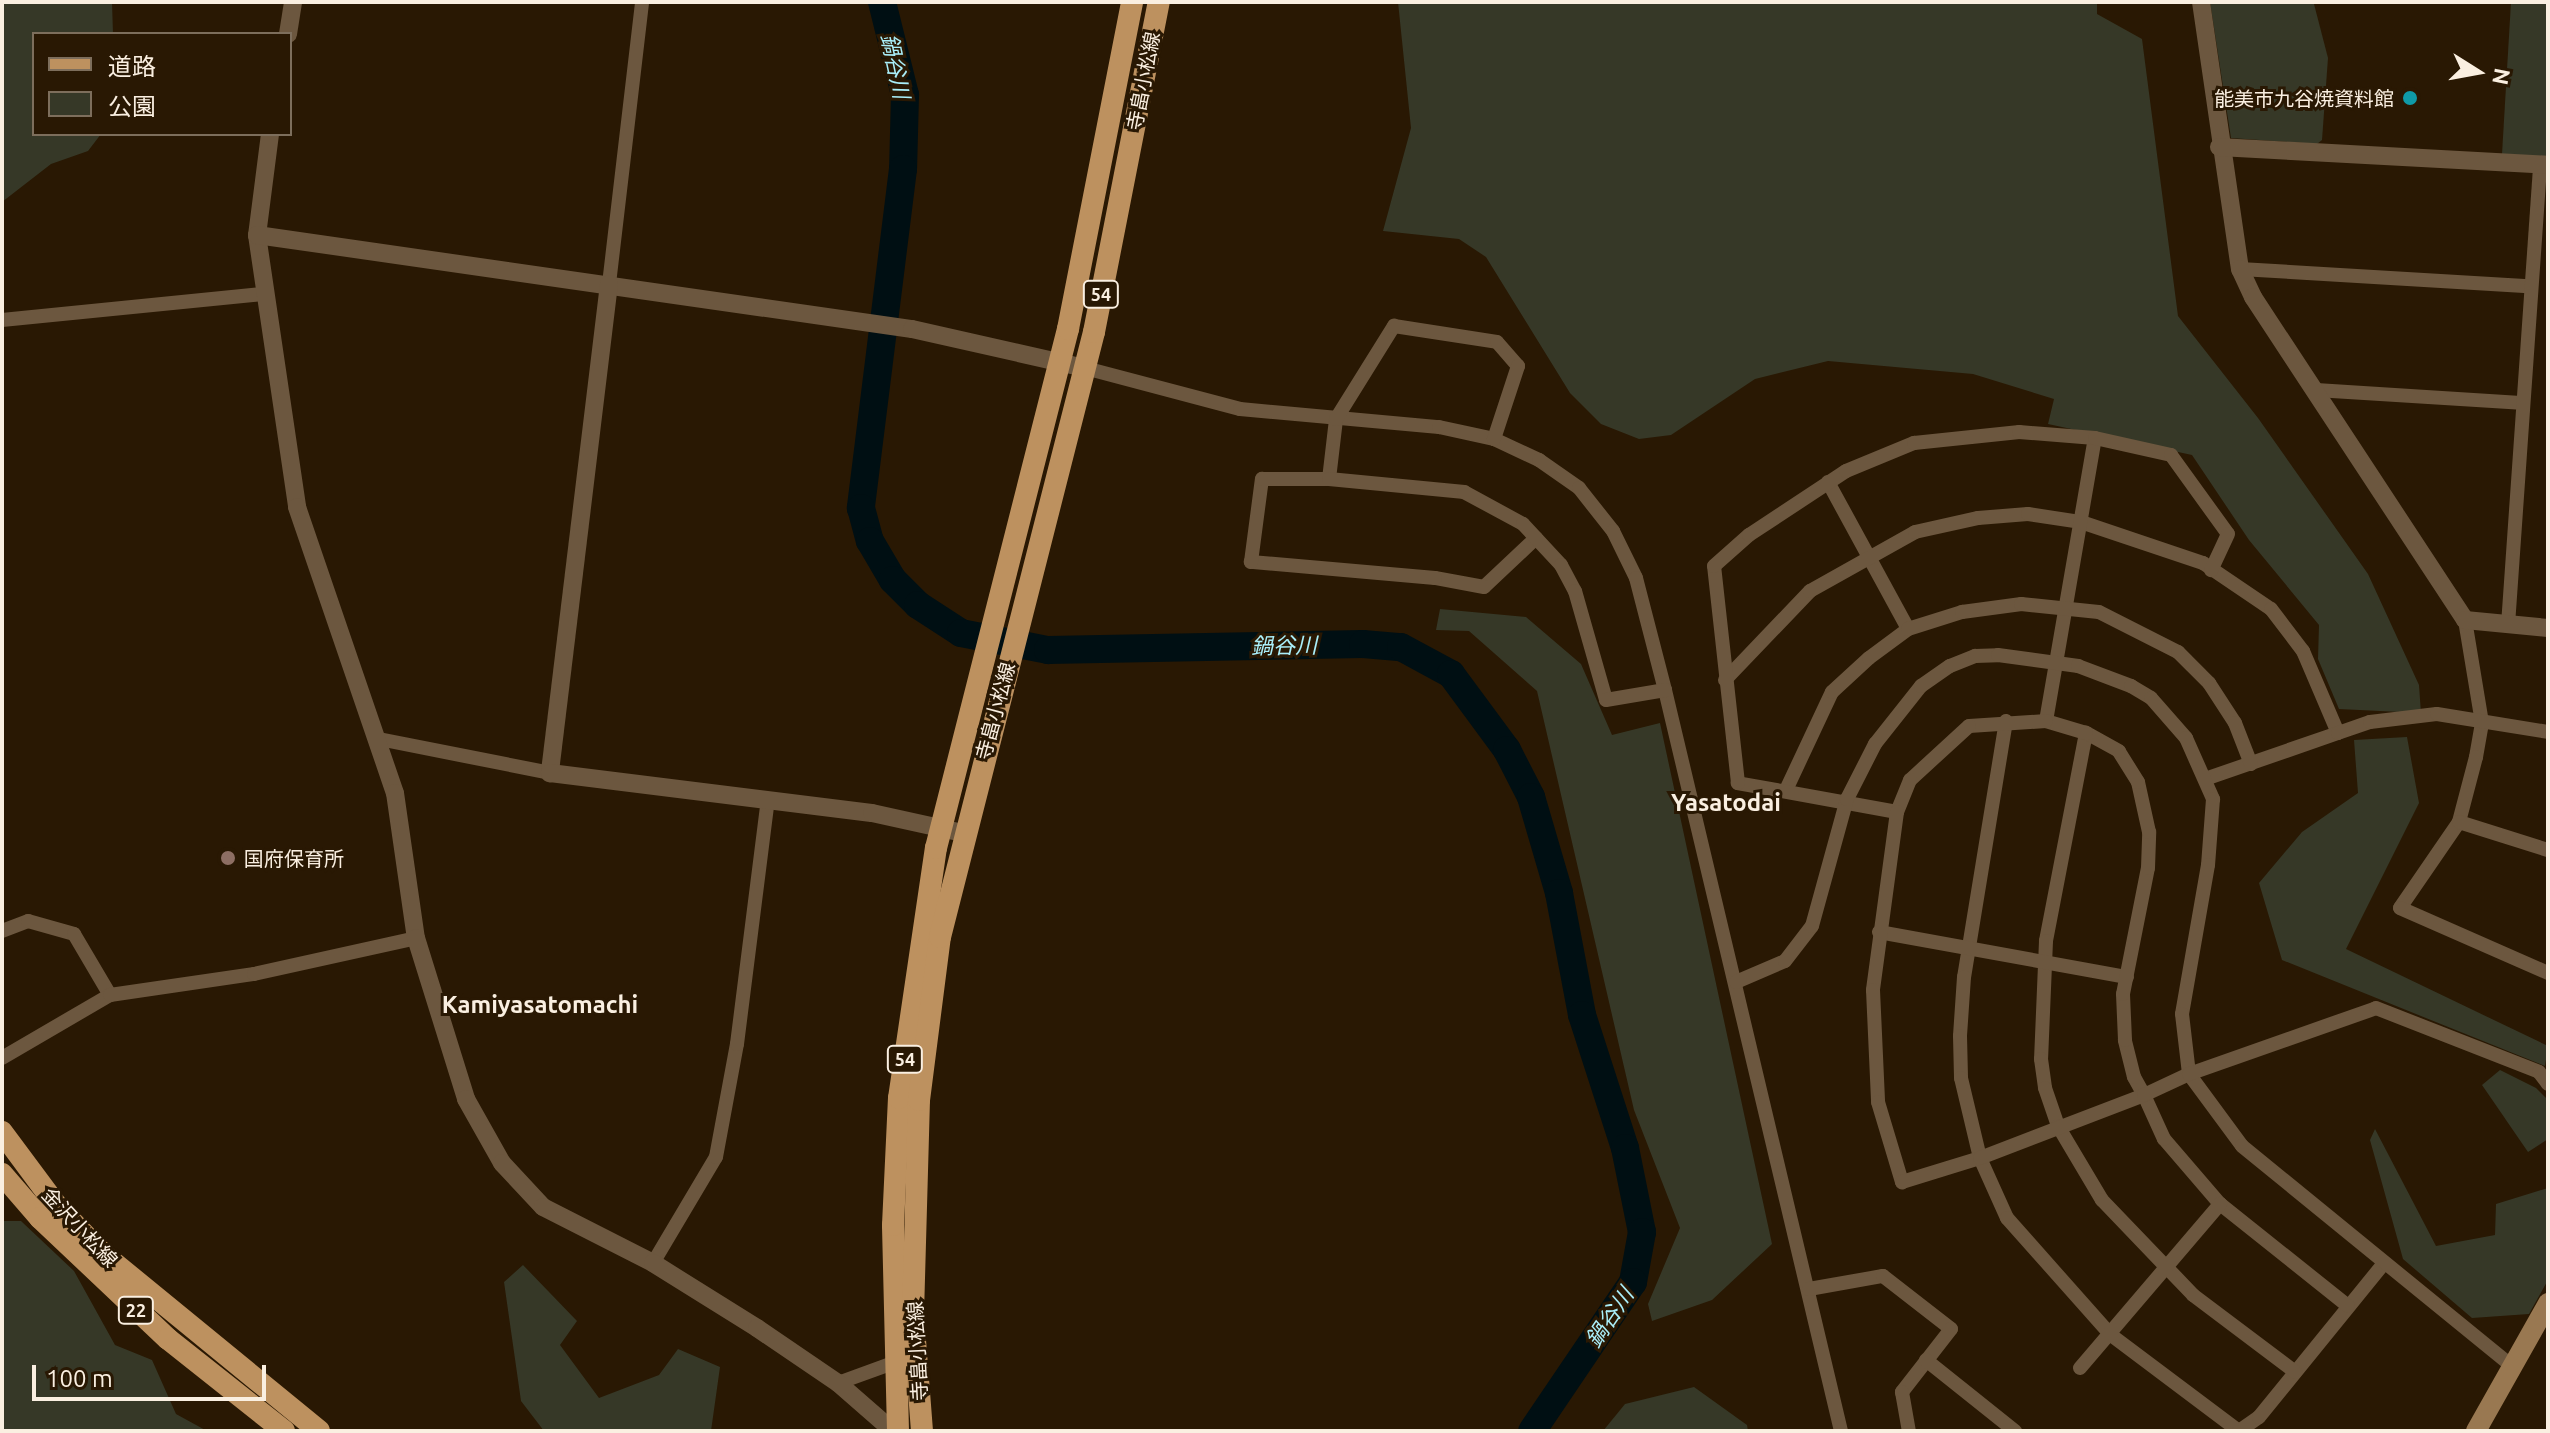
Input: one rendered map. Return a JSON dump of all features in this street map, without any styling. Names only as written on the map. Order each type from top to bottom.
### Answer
[{"type":"main road","name":"寺畠小松線","points":[[895,1431],[893,1363],[899,1098],[952,830],[975,692],[1060,362],[1132,2]]},
{"type":"main road","name":"寺畠小松線","points":[[922,1431],[913,1314],[919,1100],[952,830],[999,698],[1085,368],[1159,2]]},
{"type":"main road","name":"金沢小松線","points":[[2,1132],[57,1206],[103,1254],[319,1431]]},
{"type":"main road","name":"金沢小松線","points":[[2,1174],[40,1218],[168,1339],[284,1431]]},
{"type":"main road","points":[[2476,1431],[2548,1303]]},
{"type":"street","points":[[288,32],[293,2]]},
{"type":"street","points":[[550,773],[642,2]]},
{"type":"street","points":[[2201,2],[2219,147],[2240,269],[2465,620],[2482,723],[2459,822],[2400,908],[2548,973]]},
{"type":"street","points":[[270,136],[257,235],[262,294],[297,507],[395,793],[416,938],[466,1099],[502,1163],[543,1207],[653,1263],[838,1383],[895,1431]]},
{"type":"street","points":[[2219,147],[2544,165],[2528,286],[2508,625]]},
{"type":"street","points":[[257,235],[912,329],[1085,368],[1240,409],[1439,427],[1494,439],[1539,460],[1579,488],[1613,531],[1636,578],[1736,982],[1841,1431]]},
{"type":"street","points":[[2240,269],[2528,286]]},
{"type":"street","points":[[2,320],[262,294]]},
{"type":"street","points":[[1329,479],[1336,419],[1394,326],[1497,342],[1518,366],[1494,439]]},
{"type":"street","points":[[2316,390],[2521,403]]},
{"type":"street","points":[[1897,812],[1847,799],[1738,783],[1714,566],[1761,526],[1828,482],[1914,443],[1952,436],[2019,432],[2095,438],[2171,455],[2228,534],[2211,570]]},
{"type":"street","points":[[2046,721],[2095,438]]},
{"type":"street","points":[[1536,538],[1484,587],[1435,578],[1251,562],[1262,479],[1329,479],[1464,492],[1523,524],[1536,538],[1561,565],[1575,591],[1606,700],[1665,690]]},
{"type":"street","points":[[1828,482],[1908,629]]},
{"type":"street","points":[[1725,680],[1810,591],[1867,557],[1915,532],[1978,518],[2028,514],[2081,522],[2211,570],[2271,609],[2303,651],[2338,733]]},
{"type":"street","points":[[1786,790],[1832,692],[1908,629],[1962,612],[2021,604],[2067,605],[2099,612],[2178,652],[2209,683],[2235,723],[2251,764]]},
{"type":"street","points":[[2465,620],[2548,628]]},
{"type":"street","points":[[1736,982],[1785,961],[1812,926],[1847,799],[1896,713],[1921,686],[1950,666],[1975,656],[2057,661],[2106,675],[2151,698],[2186,738],[2208,778],[2213,799],[2208,865],[2182,1014],[2189,1074],[2242,1146],[2512,1366]]},
{"type":"street","points":[[2208,778],[2370,722],[2437,714],[2548,732]]},
{"type":"street","points":[[2006,721],[1969,949],[1961,1078],[1980,1158],[2007,1218],[2111,1335],[2239,1431],[2259,1417],[2384,1263]]},
{"type":"street","points":[[2348,1306],[2220,1204],[2164,1139],[2144,1095],[2125,1040],[2127,977],[2148,868],[2149,832],[2138,782],[2119,751],[2086,733],[2046,721],[2006,721],[1969,726],[1937,751],[1910,780],[1897,812],[1879,932],[1873,1053],[1878,1102],[1902,1182],[1980,1158],[2144,1095],[2189,1074],[2376,1008],[2539,1072],[2548,1084]]},
{"type":"street","points":[[2086,733],[2045,963],[2041,1059],[2058,1126],[2102,1200],[2166,1270],[2295,1372]]},
{"type":"street","points":[[379,739],[550,773],[768,799],[952,830]]},
{"type":"street","points":[[653,1263],[716,1157],[737,1044],[768,799]]},
{"type":"street","points":[[2459,822],[2548,850]]},
{"type":"street","points":[[2,931],[28,921],[74,934],[110,995]]},
{"type":"street","points":[[1879,932],[2127,977]]},
{"type":"street","points":[[2,1058],[110,995],[254,974],[416,938]]},
{"type":"street","points":[[2080,1368],[2220,1204]]},
{"type":"street","points":[[1809,1289],[1883,1276],[1902,1286],[1951,1329],[1902,1392],[1909,1431]]},
{"type":"street","points":[[1926,1360],[2015,1431]]},
{"type":"street","points":[[838,1383],[893,1363]]},
{"type":"green space","points":[[2,2],[112,2],[113,32],[32,32],[32,136],[99,136],[88,151],[51,164],[2,202]]},
{"type":"green space","points":[[1398,2],[2097,2],[2097,14],[2142,39],[2178,316],[2258,418],[2368,574],[2419,685],[2421,713],[2339,709],[2318,659],[2319,625],[2249,540],[2192,455],[2048,424],[2054,399],[1973,374],[1828,361],[1755,379],[1671,435],[1639,439],[1601,424],[1570,393],[1486,257],[1459,239],[1383,231],[1411,128]]},
{"type":"green space","points":[[2210,2],[2314,4],[2328,58],[2322,140],[2317,144],[2231,138]]},
{"type":"green space","points":[[2511,2],[2548,2],[2548,157],[2502,154]]},
{"type":"green space","points":[[1440,609],[1526,617],[1581,664],[1612,735],[1660,723],[1772,1244],[1712,1300],[1652,1321],[1648,1304],[1680,1228],[1634,1110],[1537,691],[1469,631],[1436,630]]},
{"type":"green space","points":[[2407,737],[2419,803],[2346,949],[2548,1046],[2545,1066],[2282,960],[2259,883],[2302,832],[2358,793],[2354,740]]},
{"type":"green space","points":[[2500,1070],[2536,1088],[2548,1100],[2548,1139],[2528,1152],[2482,1085]]},
{"type":"green space","points":[[2375,1129],[2436,1246],[2495,1235],[2496,1204],[2548,1188],[2548,1280],[2529,1314],[2472,1318],[2403,1259],[2370,1140]]},
{"type":"green space","points":[[2,1221],[21,1221],[74,1271],[115,1345],[152,1360],[176,1414],[207,1431],[2,1431]]},
{"type":"green space","points":[[523,1265],[577,1321],[560,1345],[599,1398],[659,1375],[678,1349],[720,1367],[711,1431],[544,1431],[521,1401],[504,1282]]},
{"type":"green space","points":[[1694,1387],[1747,1425],[1748,1431],[1603,1431],[1625,1404]]},
{"type":"waterway","name":"鍋谷川","points":[[882,2],[905,95],[903,169],[861,508],[870,541],[893,580],[918,605],[961,633],[1048,650],[1363,644],[1401,647],[1451,674],[1507,750],[1531,797],[1559,893],[1582,1015],[1625,1148],[1642,1232],[1633,1282],[1532,1431]]},
{"type":"place","name":"能美市九谷焼資料館","points":[[2410,98]]},
{"type":"place","name":"国府保育所","points":[[228,858]]},
{"type":"district","name":"Yasatodai","points":[[1726,803]]},
{"type":"district","name":"Kamiyasatomachi","points":[[540,1005]]}]
